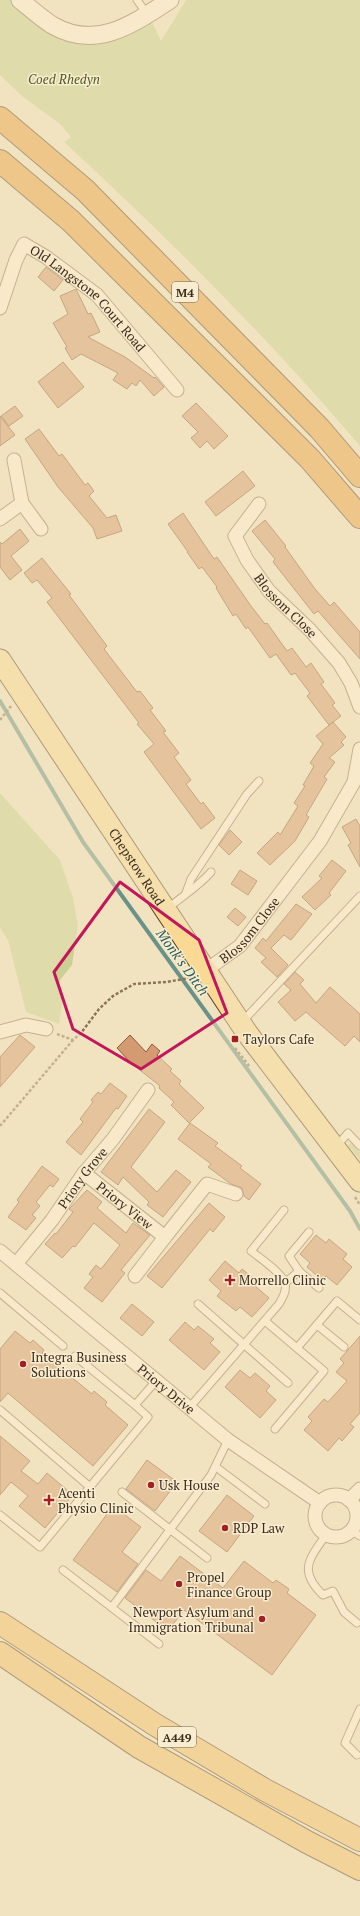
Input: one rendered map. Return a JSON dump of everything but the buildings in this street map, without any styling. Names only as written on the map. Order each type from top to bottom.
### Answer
[{"type":"highway","name":"M4","points":[[0,118],[85,190],[320,429],[360,476]]},
{"type":"highway","name":"M4","points":[[0,160],[71,221],[310,459],[360,517]]},
{"type":"highway","name":"A449","points":[[0,1623],[180,1739],[265,1790],[360,1840]]},
{"type":"highway","name":"A449","points":[[0,1653],[140,1747],[307,1842],[360,1869]]},
{"type":"main road","name":"Chepstow Road","points":[[0,660],[165,911],[198,974],[241,1024],[360,1180]]},
{"type":"street","points":[[20,0],[51,24],[67,32],[86,36],[102,35],[131,25],[170,0]]},
{"type":"street","name":"Old Langstone Court Road","points":[[0,308],[16,260],[24,244],[46,257],[97,295],[177,390]]},
{"type":"street","points":[[14,460],[22,503],[41,529]]},
{"type":"street","points":[[0,519],[22,503]]},
{"type":"street","name":"Blossom Close","points":[[259,504],[235,536],[247,560],[269,591],[310,630],[339,663],[352,683],[360,707]]},
{"type":"street","name":"Blossom Close","points":[[198,974],[240,946],[320,841],[357,781],[360,749]]},
{"type":"street","points":[[0,1032],[26,1025],[46,1029]]},
{"type":"street","name":"Priory Grove","points":[[16,1264],[52,1220],[84,1173],[113,1139],[148,1090]]},
{"type":"street","name":"Priory View","points":[[84,1173],[165,1237]]},
{"type":"street","name":"Priory View","points":[[135,1276],[207,1184],[236,1194]]},
{"type":"street","name":"Priory Drive","points":[[0,1251],[228,1440],[320,1503]]},
{"type":"street","points":[[349,1500],[360,1489]]},
{"type":"street","points":[[331,1496],[344,1496],[349,1500],[357,1511],[358,1518],[356,1534],[340,1538],[326,1535],[317,1526],[315,1521],[316,1508],[320,1503],[331,1496]]},
{"type":"lane","points":[[137,0],[148,14]]},
{"type":"lane","points":[[186,893],[191,879],[240,804],[259,781]]},
{"type":"lane","points":[[165,911],[186,893],[201,883],[211,872]]},
{"type":"lane","points":[[241,1024],[360,896]]},
{"type":"lane","points":[[335,1148],[348,1133],[360,1146]]},
{"type":"lane","points":[[189,1408],[265,1321],[285,1293],[285,1283],[279,1274],[251,1251],[284,1210]]},
{"type":"lane","points":[[309,1232],[289,1256],[299,1271],[319,1288]]},
{"type":"lane","points":[[285,1283],[299,1271]]},
{"type":"lane","points":[[0,1293],[63,1346]]},
{"type":"lane","points":[[297,1348],[338,1301],[360,1320]]},
{"type":"lane","points":[[198,1304],[288,1383]]},
{"type":"lane","points":[[265,1321],[324,1371],[276,1430]]},
{"type":"lane","points":[[317,1325],[344,1347]]},
{"type":"lane","points":[[0,1514],[40,1547],[148,1417],[75,1356]]},
{"type":"lane","points":[[134,1405],[156,1381]]},
{"type":"lane","points":[[0,1410],[90,1486]]},
{"type":"lane","points":[[112,1607],[216,1467],[228,1440]]},
{"type":"lane","points":[[216,1467],[266,1504]]},
{"type":"lane","points":[[122,1492],[207,1558]]},
{"type":"lane","points":[[326,1535],[310,1558],[308,1570],[312,1585],[323,1596],[333,1591],[344,1612],[357,1623]]},
{"type":"lane","points":[[63,1570],[159,1644]]},
{"type":"lane","points":[[357,1755],[345,1743],[360,1709]]},
{"type":"path","points":[[0,720],[6,712]]},
{"type":"path","points":[[0,1126],[73,1040],[81,1033],[99,1009],[113,996],[134,984],[173,981],[198,974]]},
{"type":"path","points":[[46,1029],[73,1040]]},
{"type":"highlighted area","points":[[120,882],[199,940],[227,1013],[141,1069],[73,1029],[54,972]]},
{"type":"green space","name":"Coed Rhedyn","points":[[0,0],[12,0],[73,42],[151,20],[161,41],[186,0],[360,0],[360,446],[290,366],[179,252],[64,142],[71,137],[60,124],[22,96],[0,75]]},
{"type":"green space","points":[[0,793],[60,860],[73,898],[78,925],[72,965],[60,980],[58,989],[63,996],[59,1024],[26,1012],[8,940],[0,928]]},
{"type":"green space","points":[[350,1143],[360,1152],[360,1160],[348,1146]]},
{"type":"waterway","name":"Monk's Ditch","points":[[0,701],[83,842],[350,1211],[360,1229]]},
{"type":"place","name":"Taylors Cafe","points":[[235,1039]]},
{"type":"place","name":"Morrello Clinic","points":[[230,1280]]},
{"type":"place","name":"Integra Business Solutions","points":[[23,1364]]},
{"type":"place","name":"Usk House","points":[[151,1485]]},
{"type":"place","name":"Acenti Physio Clinic","points":[[49,1500]]},
{"type":"place","name":"RDP Law","points":[[225,1528]]},
{"type":"place","name":"Propel Finance Group","points":[[179,1584]]},
{"type":"place","name":"Newport Asylum and Immigration Tribunal","points":[[262,1619]]}]
